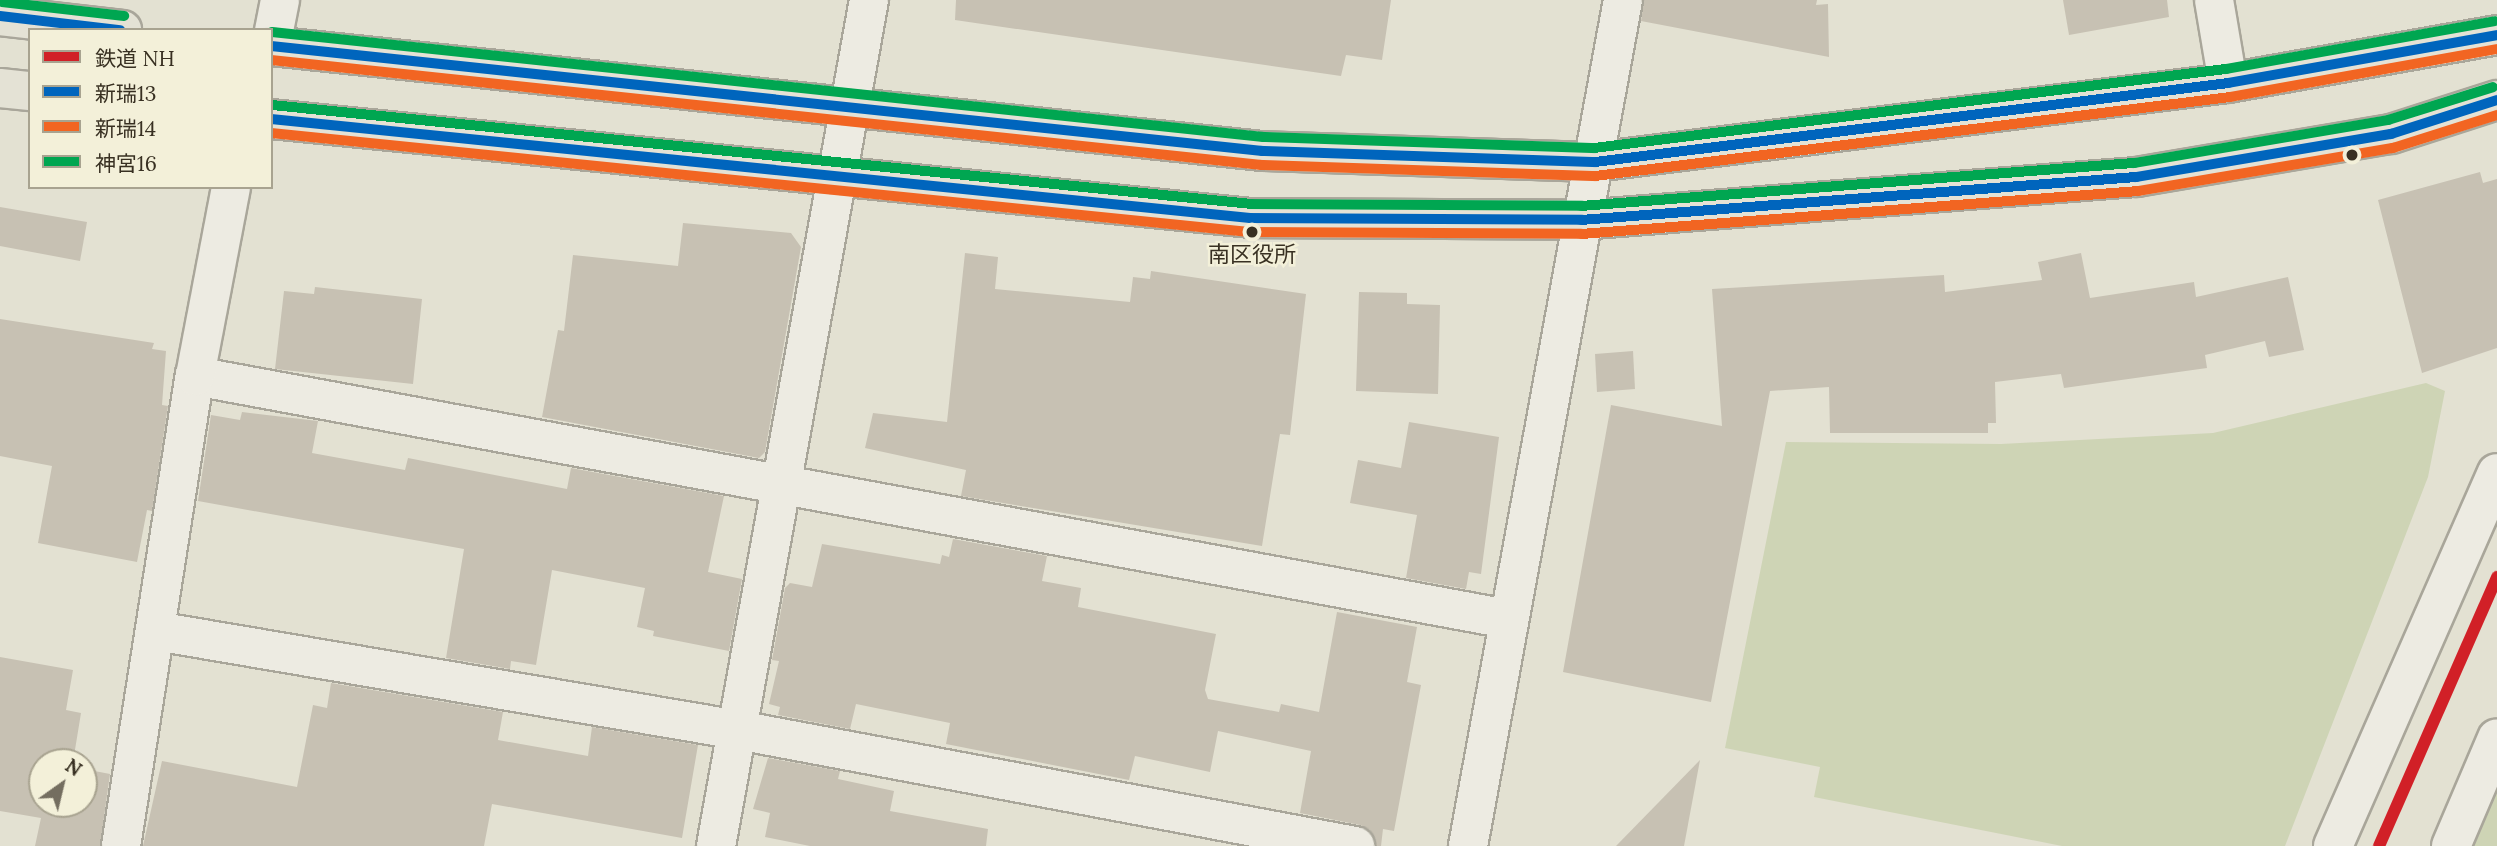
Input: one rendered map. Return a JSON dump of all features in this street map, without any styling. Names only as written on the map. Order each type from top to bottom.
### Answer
[{"type":"main road","points":[[0,16],[105,28]]},
{"type":"main road","points":[[273,46],[1262,150],[1594,162],[2228,83],[2497,35]]},
{"type":"main road","points":[[0,88],[28,91]]},
{"type":"main road","points":[[273,119],[836,174],[1250,218],[1581,220],[2136,177],[2392,134],[2497,100]]},
{"type":"street","points":[[273,34],[279,0]]},
{"type":"street","points":[[716,846],[785,486],[836,174],[869,0]]},
{"type":"street","points":[[1468,846],[1507,619],[1623,0]]},
{"type":"street","points":[[2214,0],[2228,83]]},
{"type":"street","points":[[121,846],[195,376],[231,189]]},
{"type":"street","points":[[195,376],[1507,619]]},
{"type":"street","points":[[2333,846],[2497,473]]},
{"type":"street","points":[[156,631],[738,730],[1355,846]]},
{"type":"street","points":[[2451,846],[2497,738]]},
{"type":"green space","points":[[2426,383],[2445,391],[2428,477],[2285,846],[2062,846],[1814,797],[1820,767],[1725,748],[1786,442],[2001,444],[2213,433]]},
{"type":"green space","points":[[2497,783],[2497,846],[2466,846]]},
{"type":"building","points":[[956,0],[1391,0],[1382,60],[1346,55],[1341,76],[955,20]]},
{"type":"building","points":[[1644,0],[1817,0],[1816,5],[1828,4],[1829,57],[1641,21]]},
{"type":"building","points":[[2063,0],[2167,0],[2169,17],[2069,35]]},
{"type":"building","points":[[2480,172],[2483,183],[2497,179],[2497,348],[2422,373],[2378,200]]},
{"type":"building","points":[[0,207],[87,222],[80,261],[0,246]]},
{"type":"building","points":[[683,223],[791,233],[801,247],[765,452],[759,458],[542,417],[558,330],[564,331],[573,255],[678,266]]},
{"type":"building","points":[[965,253],[998,257],[995,289],[1130,302],[1133,277],[1150,279],[1151,271],[1306,294],[1290,435],[1280,434],[1262,546],[961,496],[966,470],[865,448],[873,413],[947,422]]},
{"type":"building","points":[[2081,253],[2090,298],[2194,282],[2196,297],[2288,277],[2304,350],[2269,357],[2265,341],[2205,355],[2207,368],[2064,388],[2061,374],[1995,382],[1996,423],[1988,423],[1988,433],[1830,433],[1829,387],[1770,391],[1711,702],[1563,672],[1611,405],[1722,426],[1712,289],[1944,275],[1945,292],[2042,280],[2038,262]]},
{"type":"building","points":[[315,287],[422,299],[413,384],[275,369],[284,291],[314,294]]},
{"type":"building","points":[[1359,292],[1407,293],[1407,304],[1440,305],[1438,394],[1356,391]]},
{"type":"building","points":[[0,319],[154,343],[152,349],[166,351],[162,405],[168,406],[152,511],[147,510],[137,562],[38,543],[52,466],[0,456]]},
{"type":"building","points":[[1633,351],[1635,389],[1597,392],[1595,354]]},
{"type":"building","points":[[242,412],[318,421],[312,453],[405,470],[408,458],[567,489],[571,468],[724,496],[708,572],[742,579],[729,651],[653,636],[654,631],[637,627],[645,588],[552,570],[536,665],[511,661],[510,669],[446,658],[464,549],[198,501],[211,415],[240,420]]},
{"type":"building","points":[[1409,422],[1499,437],[1481,574],[1469,572],[1466,589],[1406,578],[1417,515],[1350,503],[1358,460],[1401,468]]},
{"type":"building","points":[[953,539],[1047,556],[1042,581],[1081,588],[1078,607],[1216,634],[1205,690],[1208,699],[1279,712],[1281,704],[1319,712],[1337,612],[1417,627],[1407,682],[1421,685],[1394,831],[1383,829],[1381,846],[1376,846],[1370,830],[1360,825],[1300,813],[1311,751],[1218,731],[1210,772],[1135,756],[1129,780],[946,744],[950,723],[856,704],[850,729],[778,715],[780,707],[769,704],[779,661],[772,660],[785,588],[790,583],[812,587],[822,544],[940,564],[942,555],[949,557]]},
{"type":"building","points":[[0,657],[73,670],[66,710],[81,713],[75,748],[28,748],[28,816],[0,811]]},
{"type":"building","points":[[331,683],[503,712],[498,740],[588,756],[592,727],[698,745],[682,838],[492,804],[484,846],[143,846],[162,761],[297,787],[313,705],[327,708]]},
{"type":"building","points":[[768,758],[840,771],[838,779],[894,791],[890,811],[988,829],[986,846],[810,846],[765,837],[770,813],[753,809]]},
{"type":"building","points":[[1700,760],[1684,846],[1616,846]]},
{"type":"building","points":[[98,772],[110,774],[100,846],[35,846],[41,818],[98,818]]},
{"type":"rail line","name":"NH","points":[[2379,846],[2497,577]]},
{"type":"transit line","name":"神宮16","points":[[2,2],[124,16]]},
{"type":"transit line","name":"新瑞13","points":[[0,16],[103,28]]},
{"type":"transit line","name":"神宮16","points":[[273,32],[1263,137],[1594,148],[2226,69],[2495,21]]},
{"type":"transit line","name":"新瑞13","points":[[273,46],[1262,151],[1595,162],[2228,83],[2497,35]]},
{"type":"transit line","name":"新瑞14","points":[[273,60],[1261,165],[1595,176],[2230,97],[2497,49]]},
{"type":"transit line","name":"神宮16","points":[[273,105],[1251,204],[1581,206],[2134,163],[2388,120],[2493,87]]},
{"type":"transit line","name":"新瑞13","points":[[273,119],[1250,218],[1581,220],[2136,177],[2391,134],[2497,100]]},
{"type":"transit line","name":"新瑞14","points":[[273,133],[1249,232],[1581,234],[2138,191],[2393,148],[2497,115]]},
{"type":"place","name":"南区役所","points":[[1252,232]]}]
